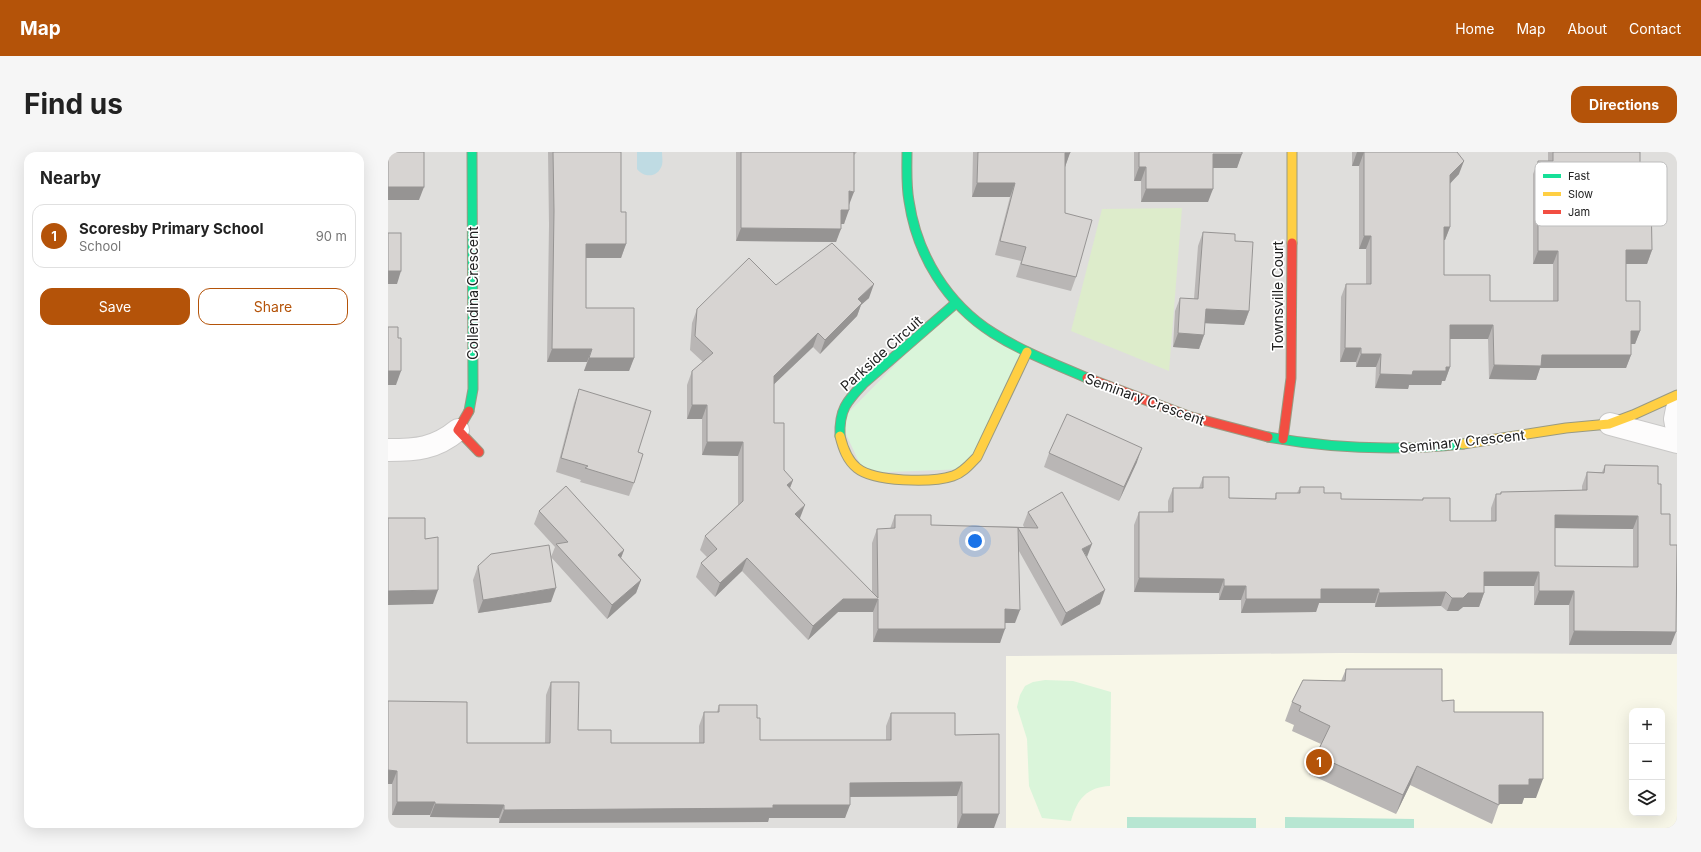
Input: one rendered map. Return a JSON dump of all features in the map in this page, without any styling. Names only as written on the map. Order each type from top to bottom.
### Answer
[{"type":"street","name":"Collendina Crescent","points":[[388,450],[417,450],[430,447],[450,437],[458,430],[469,410],[473,389],[472,152]]},
{"type":"street","name":"Seminary Crescent","points":[[907,152],[910,206],[915,228],[924,253],[936,276],[956,303],[980,324],[1027,352],[1122,394],[1158,407],[1228,428],[1283,439],[1365,449],[1417,448],[1487,441],[1573,427],[1610,424],[1677,395]]},
{"type":"street","name":"Townsville Court","points":[[1283,439],[1291,378],[1292,152]]},
{"type":"street","name":"Parkside Circuit","points":[[956,303],[864,383],[852,395],[843,408],[840,421],[840,435],[844,451],[852,463],[864,473],[882,477],[934,479],[953,476],[966,469],[979,452],[1027,352]]},
{"type":"street","points":[[1677,409],[1675,419],[1677,430]]},
{"type":"street","name":"Seminary Crescent","points":[[1610,424],[1677,442]]},
{"type":"street","points":[[458,430],[480,452]]},
{"type":"shaded area","points":[[388,152],[1677,152],[1677,828],[388,828]]},
{"type":"shaded area","points":[[1341,653],[1677,654],[1677,828],[1006,828],[1006,656]]},
{"type":"green space","points":[[1182,208],[1169,371],[1071,331],[1102,209]]},
{"type":"green space","points":[[956,303],[1027,352],[966,469],[864,473],[840,421]]},
{"type":"green space","points":[[1045,680],[1073,681],[1111,692],[1110,786],[1095,789],[1084,796],[1076,806],[1071,821],[1042,818],[1029,786],[1027,739],[1017,707],[1020,695],[1025,686],[1033,682]]},
{"type":"green space","points":[[1127,817],[1256,818],[1256,828],[1127,828]]},
{"type":"green space","points":[[1285,817],[1414,819],[1414,828],[1285,828]]},
{"type":"water","points":[[637,152],[662,152],[662,165],[660,169],[651,175],[640,172],[637,169]]},
{"type":"building","points":[[388,152],[424,152],[424,187],[388,187]]},
{"type":"building","points":[[553,152],[621,152],[621,212],[626,212],[626,244],[586,244],[586,308],[634,308],[634,358],[589,358],[592,349],[552,349],[554,211]]},
{"type":"building","points":[[741,152],[854,152],[854,192],[849,191],[849,210],[841,210],[841,229],[741,228]]},
{"type":"building","points":[[978,152],[1070,152],[1065,153],[1065,213],[1092,220],[1076,277],[1021,264],[1026,247],[1000,241],[1015,183],[977,183]]},
{"type":"building","points":[[1139,152],[1242,152],[1242,154],[1213,154],[1213,189],[1146,189],[1146,167],[1139,167]]},
{"type":"building","points":[[1364,152],[1457,152],[1464,161],[1450,175],[1450,227],[1444,227],[1444,275],[1490,275],[1490,301],[1558,301],[1558,251],[1538,251],[1538,226],[1652,226],[1652,250],[1626,250],[1626,301],[1640,301],[1640,331],[1631,331],[1631,355],[1542,355],[1541,366],[1494,365],[1493,325],[1450,325],[1450,367],[1446,367],[1446,371],[1413,371],[1412,375],[1380,374],[1381,354],[1361,354],[1361,348],[1345,348],[1346,284],[1371,284],[1371,236],[1364,236]]},
{"type":"building","points":[[1553,152],[1640,152],[1640,162],[1538,162],[1553,161]]},
{"type":"building","points":[[1203,232],[1235,234],[1235,241],[1253,242],[1249,311],[1206,309],[1204,335],[1178,333],[1180,298],[1198,299]]},
{"type":"building","points":[[388,233],[401,233],[401,271],[388,271]]},
{"type":"building","points":[[832,243],[874,284],[858,299],[862,303],[825,340],[818,333],[774,376],[774,423],[784,423],[784,470],[793,480],[787,485],[805,505],[795,514],[878,598],[877,529],[895,528],[895,515],[931,515],[931,525],[1038,528],[1028,512],[1062,492],[1092,544],[1082,549],[1105,590],[1066,613],[1018,528],[1020,610],[1005,609],[1005,629],[878,629],[878,599],[843,599],[813,626],[747,558],[720,583],[701,563],[717,549],[705,536],[743,501],[743,442],[707,442],[707,405],[692,405],[692,371],[713,353],[695,336],[697,309],[749,258],[776,285]]},
{"type":"building","points":[[388,327],[398,327],[398,338],[401,338],[401,371],[388,371]]},
{"type":"building","points":[[579,389],[651,411],[638,452],[643,454],[634,483],[585,468],[588,466],[561,458]]},
{"type":"building","points":[[1067,414],[1142,448],[1124,487],[1049,453]]},
{"type":"building","points":[[1605,465],[1658,466],[1658,484],[1661,484],[1661,514],[1670,514],[1670,545],[1677,545],[1676,632],[1574,631],[1574,591],[1539,591],[1539,572],[1484,572],[1484,593],[1468,593],[1463,598],[1452,598],[1446,592],[1379,593],[1379,589],[1321,589],[1321,599],[1246,599],[1246,586],[1224,586],[1224,579],[1139,578],[1139,512],[1173,512],[1173,488],[1203,488],[1203,477],[1229,477],[1229,498],[1276,499],[1276,493],[1300,493],[1300,487],[1324,487],[1324,493],[1341,493],[1341,499],[1423,500],[1423,498],[1450,498],[1450,521],[1496,521],[1496,494],[1501,494],[1501,492],[1587,490],[1587,472],[1604,473]],"holes":[[[1555,515],[1638,516],[1638,567],[1555,566]]]},
{"type":"building","points":[[566,486],[624,550],[618,555],[641,580],[612,605],[556,544],[568,542],[539,511]]},
{"type":"building","points":[[388,518],[425,518],[425,539],[438,537],[438,590],[388,591]]},
{"type":"building","points":[[549,545],[556,588],[483,600],[478,566],[491,554]]},
{"type":"building","points":[[1346,669],[1442,669],[1442,701],[1454,700],[1454,712],[1543,712],[1543,779],[1529,779],[1529,785],[1499,785],[1499,805],[1417,766],[1403,795],[1316,755],[1330,726],[1299,711],[1301,706],[1292,702],[1303,680],[1345,681]]},
{"type":"building","points":[[551,682],[579,682],[578,730],[611,730],[611,743],[704,743],[704,712],[719,712],[719,705],[757,705],[757,718],[760,718],[760,740],[891,740],[891,713],[955,713],[955,735],[999,734],[999,814],[962,814],[962,782],[850,783],[850,805],[773,805],[773,808],[504,810],[504,805],[397,802],[397,771],[388,770],[388,701],[467,702],[467,743],[550,743]]},
{"type":"traffic: fast","points":[[469,411],[473,389],[472,152]]},
{"type":"traffic: fast","points":[[907,152],[907,189],[913,221],[927,259],[948,293],[977,321],[1004,340],[1051,363],[1087,378]]},
{"type":"traffic: fast","points":[[840,436],[843,412],[845,406],[853,395],[864,383],[956,303]]},
{"type":"traffic: fast","points":[[1268,437],[1317,444],[1366,448],[1414,448],[1463,444]]},
{"type":"traffic: slow","points":[[1292,152],[1292,243]]},
{"type":"traffic: slow","points":[[840,436],[848,458],[857,468],[865,473],[889,479],[904,480],[932,480],[957,475],[977,457],[1027,352]]},
{"type":"traffic: slow","points":[[1463,444],[1566,428],[1609,424],[1677,395]]},
{"type":"traffic: jam","points":[[1283,439],[1291,378],[1292,243]]},
{"type":"traffic: jam","points":[[1087,378],[1188,416],[1268,437]]},
{"type":"traffic: jam","points":[[469,411],[458,430],[479,452]]},
{"type":"place","name":"Scoresby Primary School","points":[[1319,762]]}]
